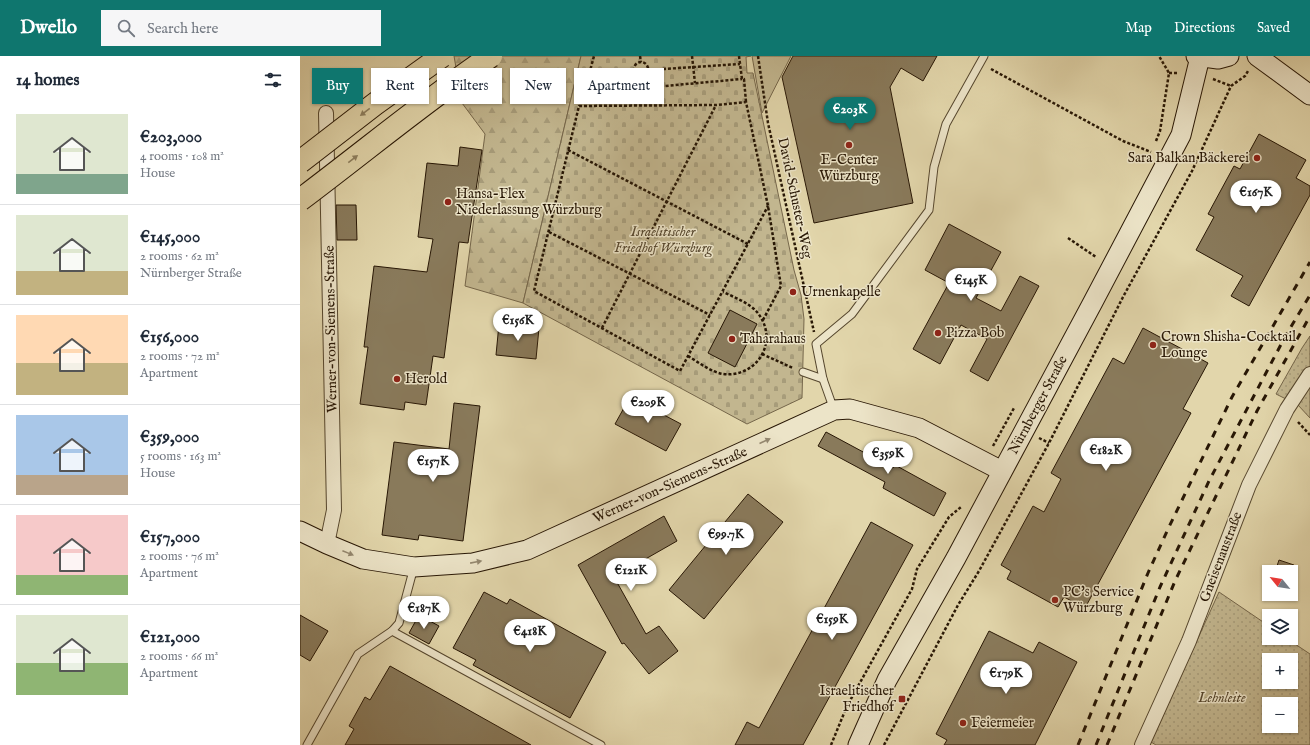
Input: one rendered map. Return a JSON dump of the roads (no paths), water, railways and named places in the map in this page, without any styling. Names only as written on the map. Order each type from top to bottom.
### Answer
[{"type":"highway","points":[[300,162],[375,104],[442,56]]},
{"type":"highway","points":[[300,200],[398,123],[491,56]]},
{"type":"street","name":"Nürnberger Straße","points":[[858,745],[887,680],[956,558],[1180,135],[1198,57],[1218,59],[1229,56]]},
{"type":"street","points":[[1256,56],[1310,95]]},
{"type":"street","name":"Werner-von-Siemens-Straße","points":[[326,113],[334,510],[327,544]]},
{"type":"street","name":"Gneisenaustraße","points":[[1142,745],[1189,641],[1249,485],[1288,409],[1310,374]]},
{"type":"street","name":"Werner-von-Siemens-Straße","points":[[300,531],[363,559],[414,567],[473,563],[527,550],[834,410],[850,409],[920,428],[1002,471]]},
{"type":"lane","points":[[834,410],[823,379],[816,344],[852,314],[929,210],[934,167],[946,124],[982,59]]},
{"type":"lane","points":[[803,372],[823,379]]},
{"type":"lane","points":[[307,745],[358,654],[392,631],[399,623],[414,567]]},
{"type":"lane","points":[[392,631],[601,745]]},
{"type":"railway","points":[[1078,745],[1148,573],[1168,529],[1232,397],[1310,262]]},
{"type":"railway","points":[[1096,745],[1160,587],[1209,481],[1286,335],[1310,295]]},
{"type":"railway","points":[[1107,745],[1175,581],[1257,411],[1310,316]]},
{"type":"place","name":"E-Center Würzburg","points":[[849,145]]},
{"type":"place","name":"Sara Balkan Bäckerei","points":[[1257,158]]},
{"type":"place","name":"Hansa-Flex Niederlassung Würzburg","points":[[448,202]]},
{"type":"place","name":"Urnenkapelle","points":[[793,292]]},
{"type":"place","name":"Pizza Bob","points":[[938,333]]},
{"type":"place","name":"Taharahaus","points":[[732,339]]},
{"type":"place","name":"Crown Shisha-Cocktail Lounge","points":[[1153,345]]},
{"type":"place","name":"Herold","points":[[397,379]]},
{"type":"place","name":"PC's Service Würzburg","points":[[1055,600]]},
{"type":"place","name":"Israelitischer Friedhof","points":[[902,699]]},
{"type":"place","name":"Feiermeier","points":[[963,723]]},
{"type":"park label","name":"Israelitischer Friedhof Würzburg","points":[[663,240]]},
{"type":"park label","name":"Lehnleite","points":[[1222,698]]}]
